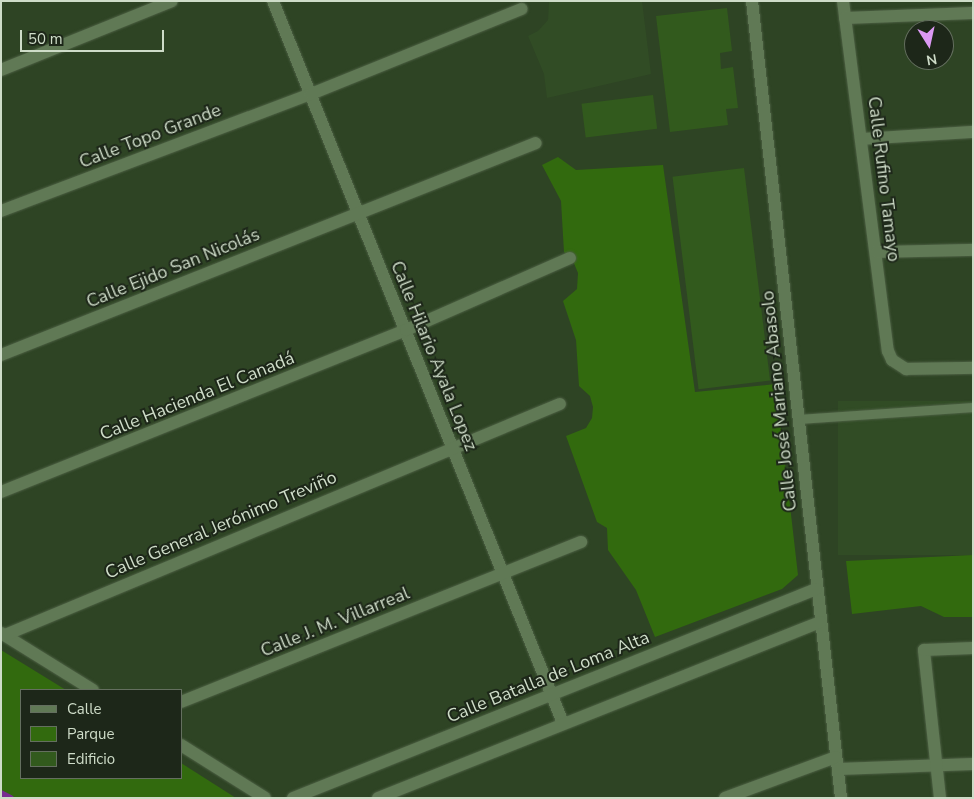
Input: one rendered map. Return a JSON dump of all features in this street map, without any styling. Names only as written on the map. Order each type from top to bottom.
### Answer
[{"type":"street","points":[[1,70],[172,1]]},
{"type":"street","name":"Calle Hilario Ayala Lopez","points":[[273,1],[563,723]]},
{"type":"street","name":"Calle José Mariano Abasolo","points":[[752,1],[816,589],[841,798]]},
{"type":"street","name":"Calle Rufino Tamayo","points":[[844,1],[877,252],[884,342],[892,360],[906,369],[973,368]]},
{"type":"street","name":"Calle Topo Grande","points":[[1,212],[311,94],[521,9]]},
{"type":"street","points":[[845,18],[973,13]]},
{"type":"street","points":[[861,139],[973,132]]},
{"type":"street","name":"Calle Ejido San Nicolás","points":[[1,355],[536,143]]},
{"type":"street","points":[[877,252],[973,250]]},
{"type":"street","name":"Calle Hacienda El Canadá","points":[[1,492],[406,330],[570,258]]},
{"type":"street","name":"Calle General Jerónimo Treviño","points":[[3,634],[451,447],[560,404]]},
{"type":"street","name":"Calle J. M. Villarreal","points":[[182,702],[581,542]]},
{"type":"street","name":"Calle Batalla de Loma Alta","points":[[293,798],[816,589]]},
{"type":"street","points":[[378,798],[820,622]]},
{"type":"street","points":[[3,634],[91,689]]},
{"type":"street","points":[[940,798],[924,650],[973,648]]},
{"type":"street","points":[[182,746],[265,798]]},
{"type":"street","points":[[725,798],[837,763],[973,764]]},
{"type":"lane","points":[[799,419],[973,407]]},
{"type":"shaded area","points":[[549,1],[642,1],[651,74],[547,98],[544,74],[528,36],[538,31],[548,20]]},
{"type":"shaded area","points":[[838,401],[973,401],[973,555],[838,555]]},
{"type":"green space","points":[[558,157],[576,170],[663,165],[695,392],[776,384],[798,575],[782,589],[655,637],[636,590],[608,550],[607,528],[597,522],[566,436],[586,428],[592,418],[593,407],[590,396],[579,386],[576,340],[563,301],[577,289],[578,273],[573,261],[564,252],[561,201],[542,165]]},
{"type":"green space","points":[[973,555],[973,617],[944,617],[921,606],[852,614],[846,561]]},
{"type":"green space","points":[[1,650],[64,689],[20,689],[20,779],[182,779],[182,764],[236,798],[1,798]]},
{"type":"building","points":[[727,8],[732,51],[720,53],[721,69],[733,67],[738,108],[726,109],[728,125],[670,132],[656,16]]},
{"type":"building","points":[[653,95],[657,129],[586,138],[582,104]]},
{"type":"building","points":[[744,168],[770,380],[699,389],[673,177]]},
{"type":"waterway","points":[[1,793],[11,798]]}]
